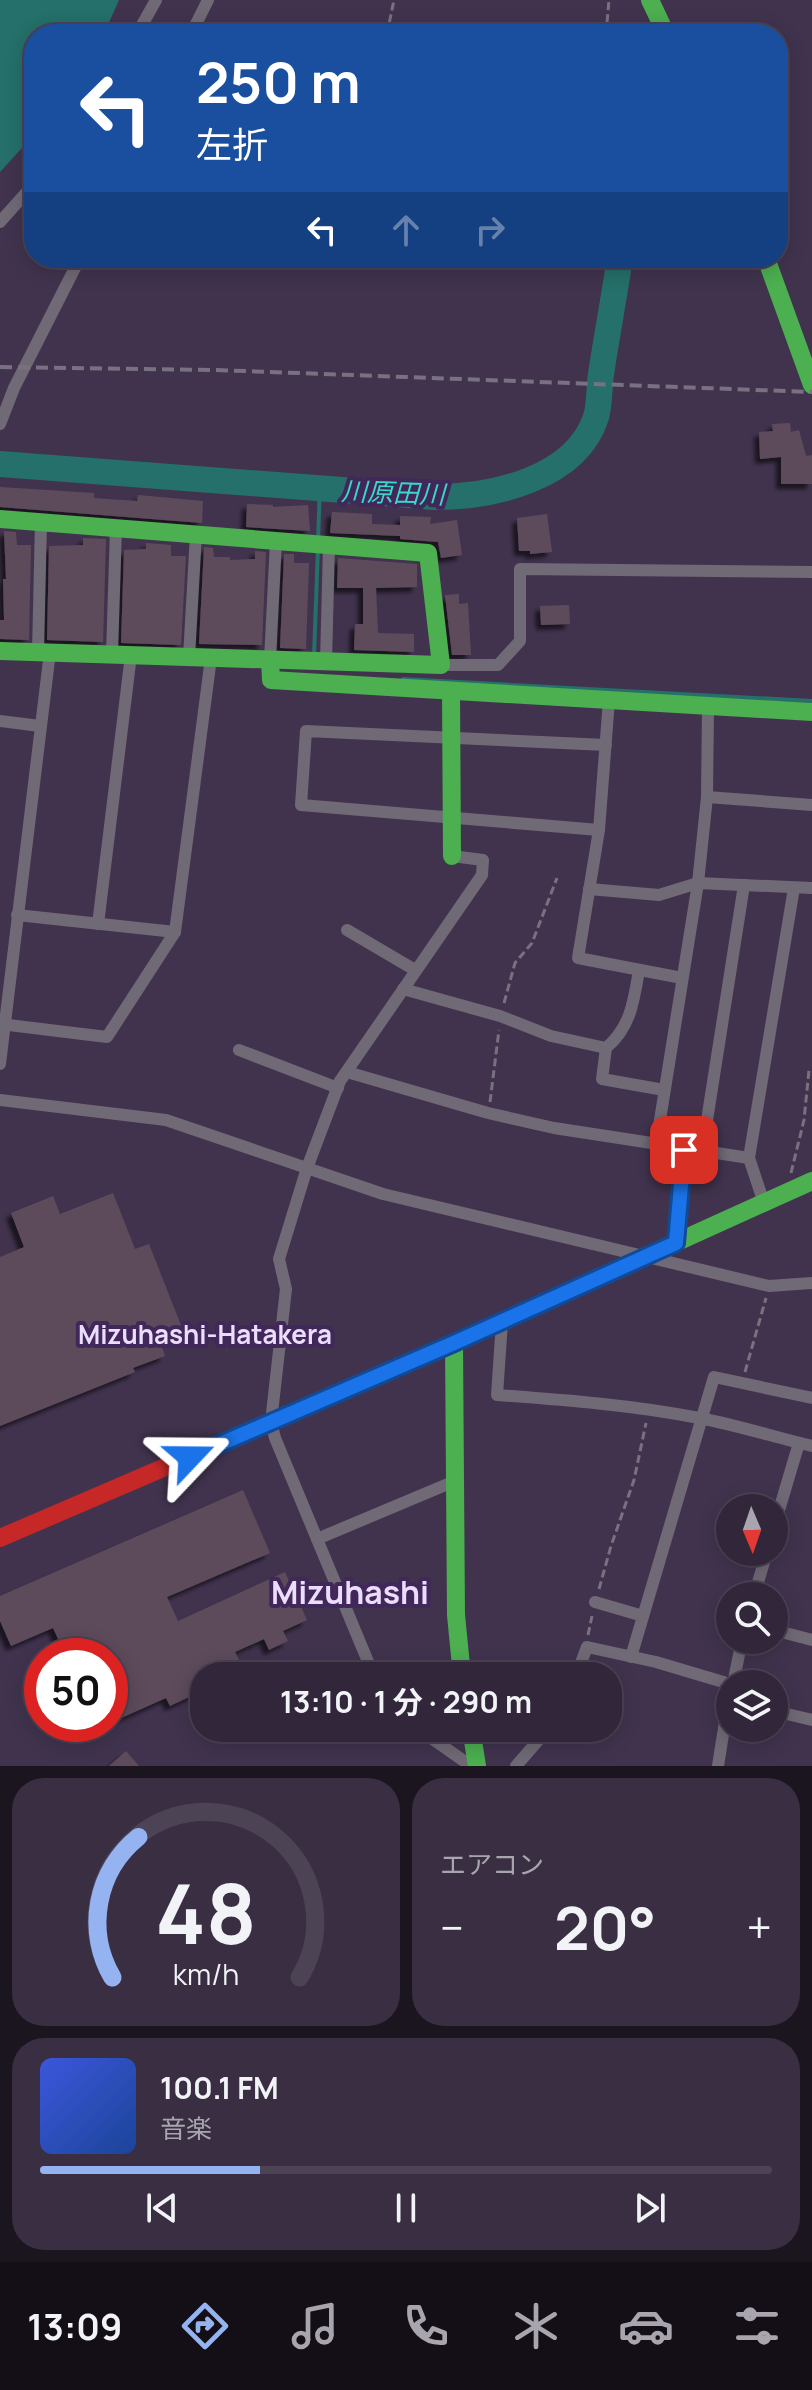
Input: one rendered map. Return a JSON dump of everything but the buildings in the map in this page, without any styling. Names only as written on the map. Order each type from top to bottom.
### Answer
[{"type":"street","points":[[143,24],[156,0]]},
{"type":"street","points":[[196,24],[208,0]]},
{"type":"street","points":[[650,0],[661,24]]},
{"type":"street","points":[[0,222],[24,195]]},
{"type":"street","points":[[0,424],[14,388],[75,268]]},
{"type":"street","points":[[770,268],[808,353],[812,385]]},
{"type":"street","points":[[0,519],[428,553],[441,665]]},
{"type":"street","points":[[0,1064],[2,1024],[40,726],[44,652],[41,522]]},
{"type":"street","points":[[98,924],[122,655],[116,528]]},
{"type":"street","points":[[189,657],[196,534]]},
{"type":"street","points":[[276,541],[271,680],[812,712]]},
{"type":"street","points":[[326,662],[329,545]]},
{"type":"street","points":[[0,651],[498,665],[520,641],[520,569],[812,572]]},
{"type":"street","points":[[2,1024],[107,1037],[175,932],[211,658]]},
{"type":"street","points":[[368,1662],[271,1422],[286,1289],[279,1259],[307,1168],[338,1088],[482,875],[483,860],[452,856],[451,691]]},
{"type":"street","points":[[609,700],[599,830],[578,958],[682,978]]},
{"type":"street","points":[[656,1145],[698,883],[707,797],[708,706]]},
{"type":"street","points":[[0,721],[40,726]]},
{"type":"street","points":[[599,830],[301,805],[306,731],[606,745]]},
{"type":"street","points":[[707,797],[812,805]]},
{"type":"street","points":[[589,889],[659,895],[698,883],[812,888]]},
{"type":"street","points":[[702,1152],[744,885]]},
{"type":"street","points":[[764,1203],[749,1158],[794,888]]},
{"type":"street","points":[[17,915],[175,932]]},
{"type":"street","points":[[347,930],[415,970]]},
{"type":"street","points":[[639,970],[632,1012],[616,1039],[606,1048],[602,1079],[664,1090]]},
{"type":"street","points":[[403,989],[500,1016],[551,1036],[606,1048]]},
{"type":"street","points":[[239,1050],[338,1088]]},
{"type":"street","points":[[347,1072],[488,1113],[554,1128],[749,1158]]},
{"type":"street","points":[[0,1100],[166,1120],[383,1194],[769,1286],[812,1283]]},
{"type":"street","points":[[676,1243],[684,1150]]},
{"type":"street","points":[[0,1538],[502,1322],[812,1181]]},
{"type":"street","points":[[502,1322],[497,1395],[649,1409],[701,1418],[806,1444],[787,1494]]},
{"type":"street","points":[[454,1343],[456,1615],[461,1662]]},
{"type":"street","points":[[631,1657],[714,1377],[812,1398]]},
{"type":"street","points":[[317,1539],[455,1481]]},
{"type":"street","points":[[595,1602],[643,1616]]},
{"type":"street","points":[[788,1634],[812,1640]]},
{"type":"street","points":[[581,1662],[587,1647],[716,1680]]},
{"type":"street","points":[[788,1714],[812,1720]]},
{"type":"street","points":[[437,1742],[471,1766]]},
{"type":"street","points":[[473,1742],[477,1766]]},
{"type":"street","points":[[516,1766],[537,1742]]},
{"type":"street","points":[[718,1766],[722,1742]]},
{"type":"path","points":[[389,24],[394,0]]},
{"type":"path","points":[[607,24],[609,0]]},
{"type":"path","points":[[488,1113],[500,1016],[515,963],[532,943],[557,878]]},
{"type":"path","points":[[787,1192],[804,1120],[809,1070]]},
{"type":"path","points":[[742,1383],[769,1286]]},
{"type":"path","points":[[587,1647],[595,1602],[634,1480],[649,1409]]},
{"type":"shaded area","points":[[0,0],[119,0],[108,24],[24,24],[24,146],[0,172]]},
{"type":"waterway","name":"川原田川","points":[[0,464],[435,497],[506,488],[551,470],[570,456],[586,438],[598,407],[618,268]]},
{"type":"waterway","points":[[318,539],[320,488]]},
{"type":"waterway","points":[[314,655],[318,548]]},
{"type":"waterway","points":[[403,679],[812,701]]},
{"type":"railway","points":[[0,367],[216,370],[812,392]]},
{"type":"traffic: fast","points":[[650,0],[661,24]]},
{"type":"traffic: fast","points":[[770,268],[812,385]]},
{"type":"traffic: fast","points":[[0,519],[428,553],[441,665],[0,651]]},
{"type":"traffic: fast","points":[[270,660],[271,680],[812,712]]},
{"type":"traffic: fast","points":[[451,691],[452,856]]},
{"type":"traffic: fast","points":[[249,1431],[454,1343],[812,1181]]},
{"type":"traffic: fast","points":[[454,1343],[456,1615],[461,1662]]},
{"type":"traffic: fast","points":[[473,1742],[477,1766]]},
{"type":"traffic: jam","points":[[0,1538],[249,1431]]},
{"type":"district","name":"Mizuhashi-Hatakera","points":[[205,1334]]},
{"type":"district","name":"Mizuhashi","points":[[350,1592]]},
{"type":"route","points":[[190,1457],[676,1243],[684,1150]]}]
